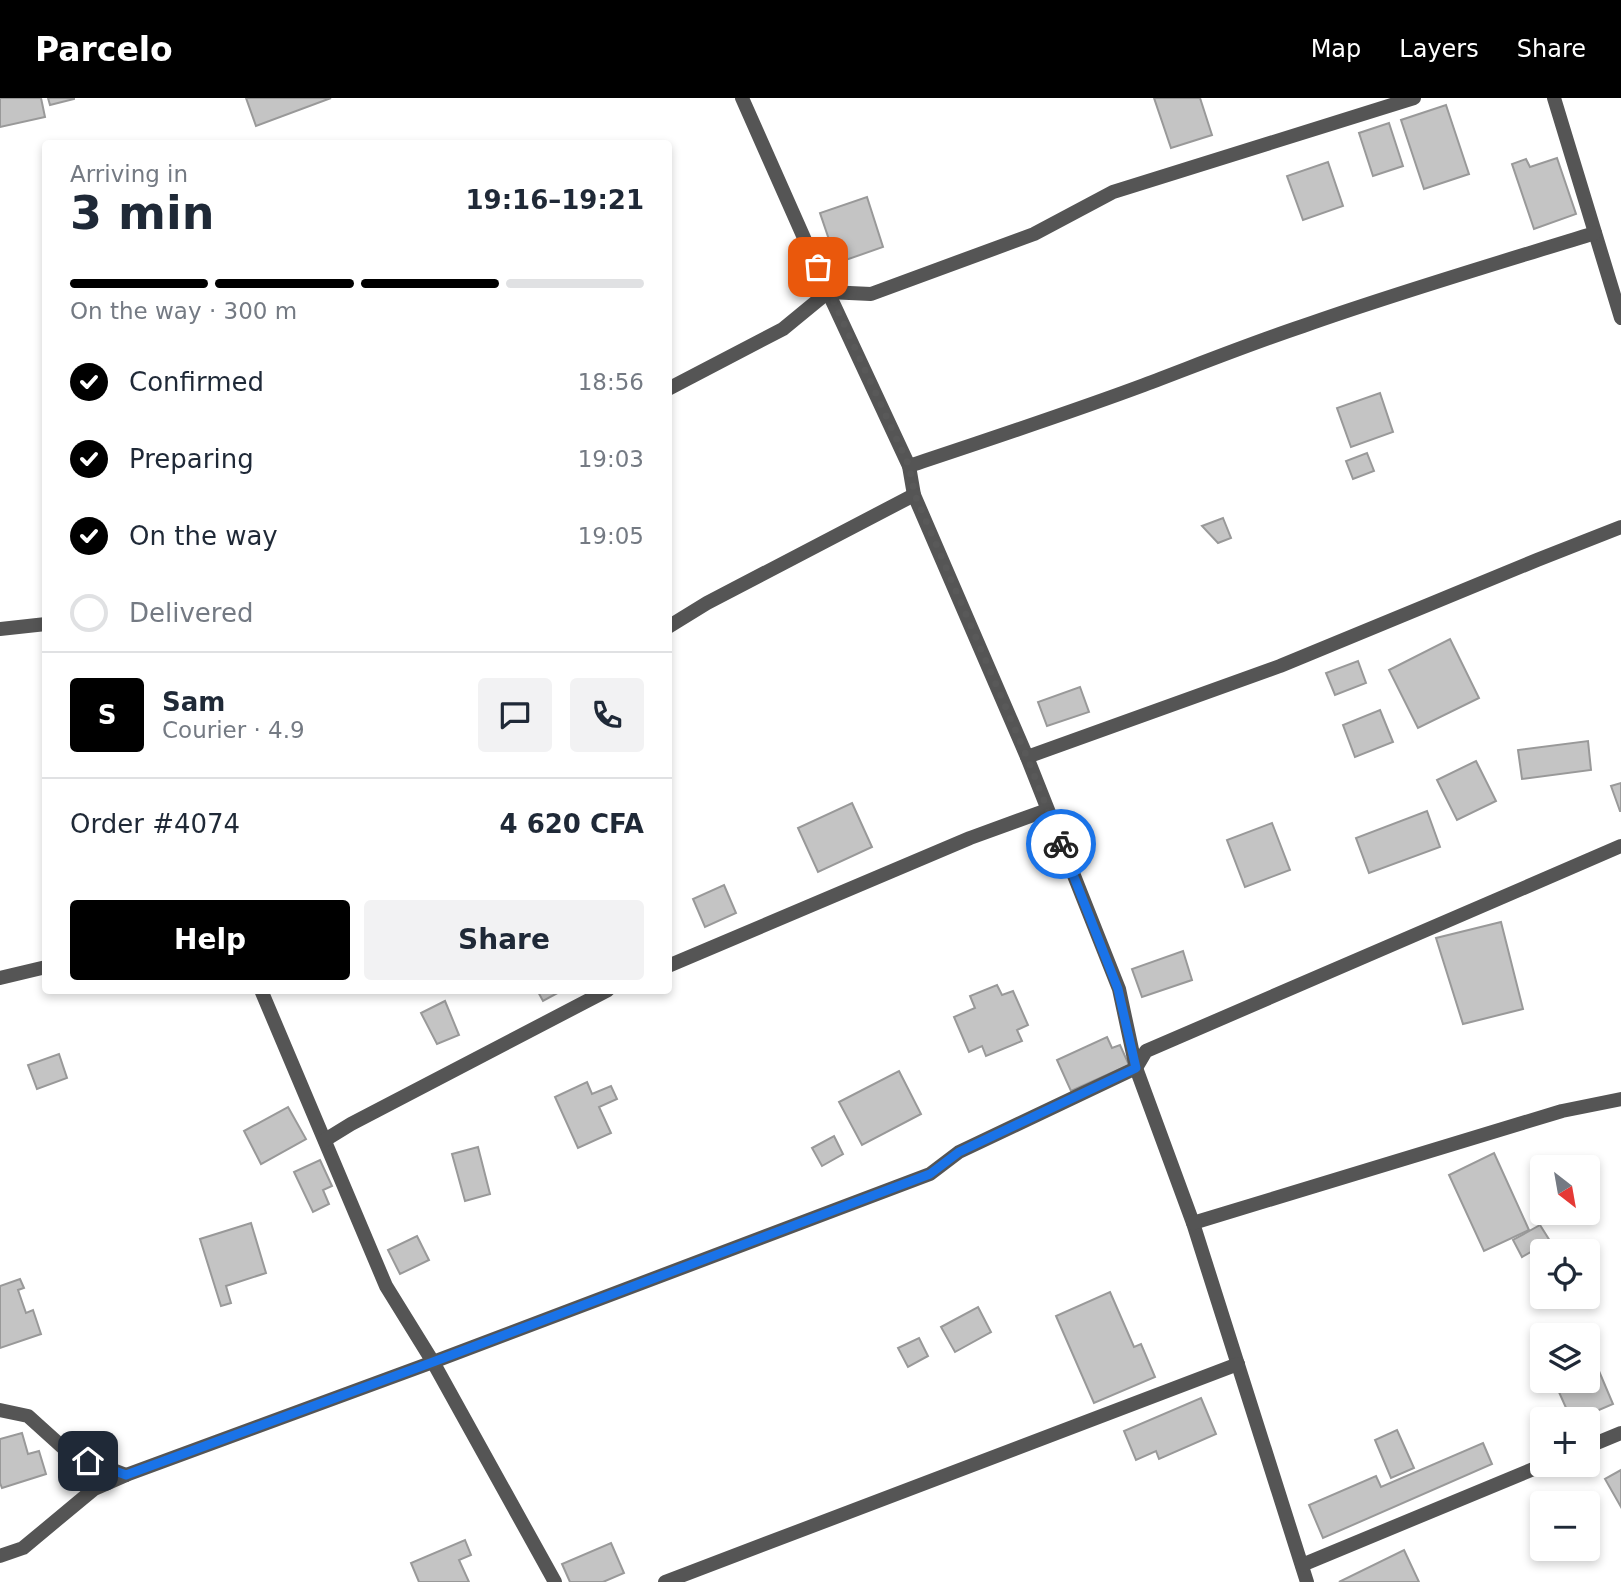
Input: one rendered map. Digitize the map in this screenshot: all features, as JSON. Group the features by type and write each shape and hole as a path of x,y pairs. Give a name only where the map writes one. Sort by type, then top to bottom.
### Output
{"street":[{"path":"742,98 909,466 915,495 1027,757 1118,989 1136,1068 1193,1223 1307,1582"},
{"path":"672,387 783,329 828,292 871,294 1034,234 1114,192 1414,98"},
{"path":"1554,98 1621,317"},
{"path":"909,466 1142,386 1230,351 1306,325 1595,233"},
{"path":"672,625 707,603 915,495"},
{"path":"1027,757 1280,666 1621,527"},
{"path":"0,629 42,624"},
{"path":"672,964 970,838 1047,810"},
{"path":"0,1556 23,1548 94,1489 930,1174 959,1152 1136,1068 1146,1051 1621,846"},
{"path":"0,978 42,968"},
{"path":"263,994 386,1286 433,1362 555,1582"},
{"path":"325,1140 600,994"},
{"path":"1193,1223 1562,1111 1621,1100"},
{"path":"665,1582 1238,1364"},
{"path":"0,1410 28,1416 69,1453 126,1475"},
{"path":"1600,1442 1621,1433"},
{"path":"1302,1565 1530,1470"}],"building":[{"path":"0,98 41,98 45,117 0,127"},
{"path":"48,98 74,98 74,99 50,105"},
{"path":"246,98 331,98 256,126"},
{"path":"1154,98 1200,98 1212,135 1171,148"},
{"path":"1446,105 1469,174 1424,189 1401,120"},
{"path":"1389,123 1403,166 1373,176 1359,133"},
{"path":"1557,158 1576,214 1534,229 1512,164 1526,159 1530,167"},
{"path":"1328,162 1343,206 1303,220 1287,176"},
{"path":"867,197 883,247 837,263 820,213"},
{"path":"1380,393 1393,432 1351,447 1337,408"},
{"path":"1367,453 1374,471 1353,479 1346,461"},
{"path":"1223,518 1231,538 1218,543 1202,526"},
{"path":"1450,639 1479,698 1418,728 1389,670"},
{"path":"1358,661 1366,683 1335,695 1326,673"},
{"path":"1080,687 1089,712 1047,726 1038,702"},
{"path":"1380,710 1393,742 1355,757 1343,725"},
{"path":"1588,741 1591,770 1522,779 1518,750"},
{"path":"1476,761 1496,801 1457,820 1437,780"},
{"path":"1621,783 1621,811 1620,811 1611,786"},
{"path":"852,803 872,847 818,872 798,828"},
{"path":"1427,811 1440,847 1369,873 1356,838"},
{"path":"1272,823 1290,870 1245,887 1227,840"},
{"path":"724,885 736,913 705,927 693,899"},
{"path":"1501,922 1523,1009 1463,1024 1436,938"},
{"path":"1183,951 1192,980 1142,997 1132,969"},
{"path":"997,985 1002,995 1013,991 1028,1025 1017,1030 1022,1041 986,1056 982,1046 969,1052 954,1017 975,1008 970,996"},
{"path":"539,994 556,994 543,1001"},
{"path":"445,1001 459,1035 437,1044 421,1013"},
{"path":"1107,1037 1112,1048 1120,1045 1129,1065 1071,1091 1057,1060"},
{"path":"59,1054 67,1078 37,1089 28,1065"},
{"path":"899,1071 921,1114 862,1145 839,1102"},
{"path":"587,1082 592,1094 611,1086 617,1099 599,1107 611,1133 578,1148 555,1097"},
{"path":"288,1107 306,1139 261,1164 244,1131"},
{"path":"834,1136 843,1154 822,1166 812,1148"},
{"path":"478,1147 490,1194 465,1201 452,1154"},
{"path":"1494,1153 1529,1230 1484,1251 1449,1175"},
{"path":"320,1160 332,1186 323,1190 329,1204 313,1212 294,1172"},
{"path":"251,1223 266,1273 226,1286 231,1303 221,1306 200,1239"},
{"path":"1540,1225 1549,1239 1530,1239 1530,1252 1522,1257 1513,1240"},
{"path":"417,1236 429,1260 400,1274 388,1250"},
{"path":"20,1279 24,1288 18,1290 26,1313 33,1310 41,1334 0,1348 0,1286"},
{"path":"1110,1292 1134,1347 1141,1344 1155,1377 1094,1403 1056,1316"},
{"path":"978,1307 991,1332 955,1352 941,1327"},
{"path":"919,1338 928,1356 908,1367 898,1348"},
{"path":"1600,1373 1613,1404 1600,1410 1600,1407 1566,1407 1559,1393 1600,1393"},
{"path":"1201,1398 1216,1434 1159,1459 1156,1451 1136,1460 1124,1431"},
{"path":"1397,1430 1414,1468 1391,1478 1375,1440"},
{"path":"22,1433 28,1454 39,1451 46,1474 2,1488 0,1439"},
{"path":"1483,1443 1492,1464 1323,1538 1309,1505 1376,1476 1381,1487"},
{"path":"1621,1470 1621,1507 1605,1479"},
{"path":"465,1540 471,1555 459,1560 469,1582 419,1582 411,1563"},
{"path":"611,1543 624,1573 603,1582 570,1582 562,1564"},
{"path":"1404,1550 1419,1582 1339,1582"}],"way so far":[{"path":"818,267 909,466 915,495 1027,757 1061,844"}],"route":[{"path":"88,1461 126,1475 433,1362 930,1174 959,1152 1136,1068 1118,989 1061,844"}]}
